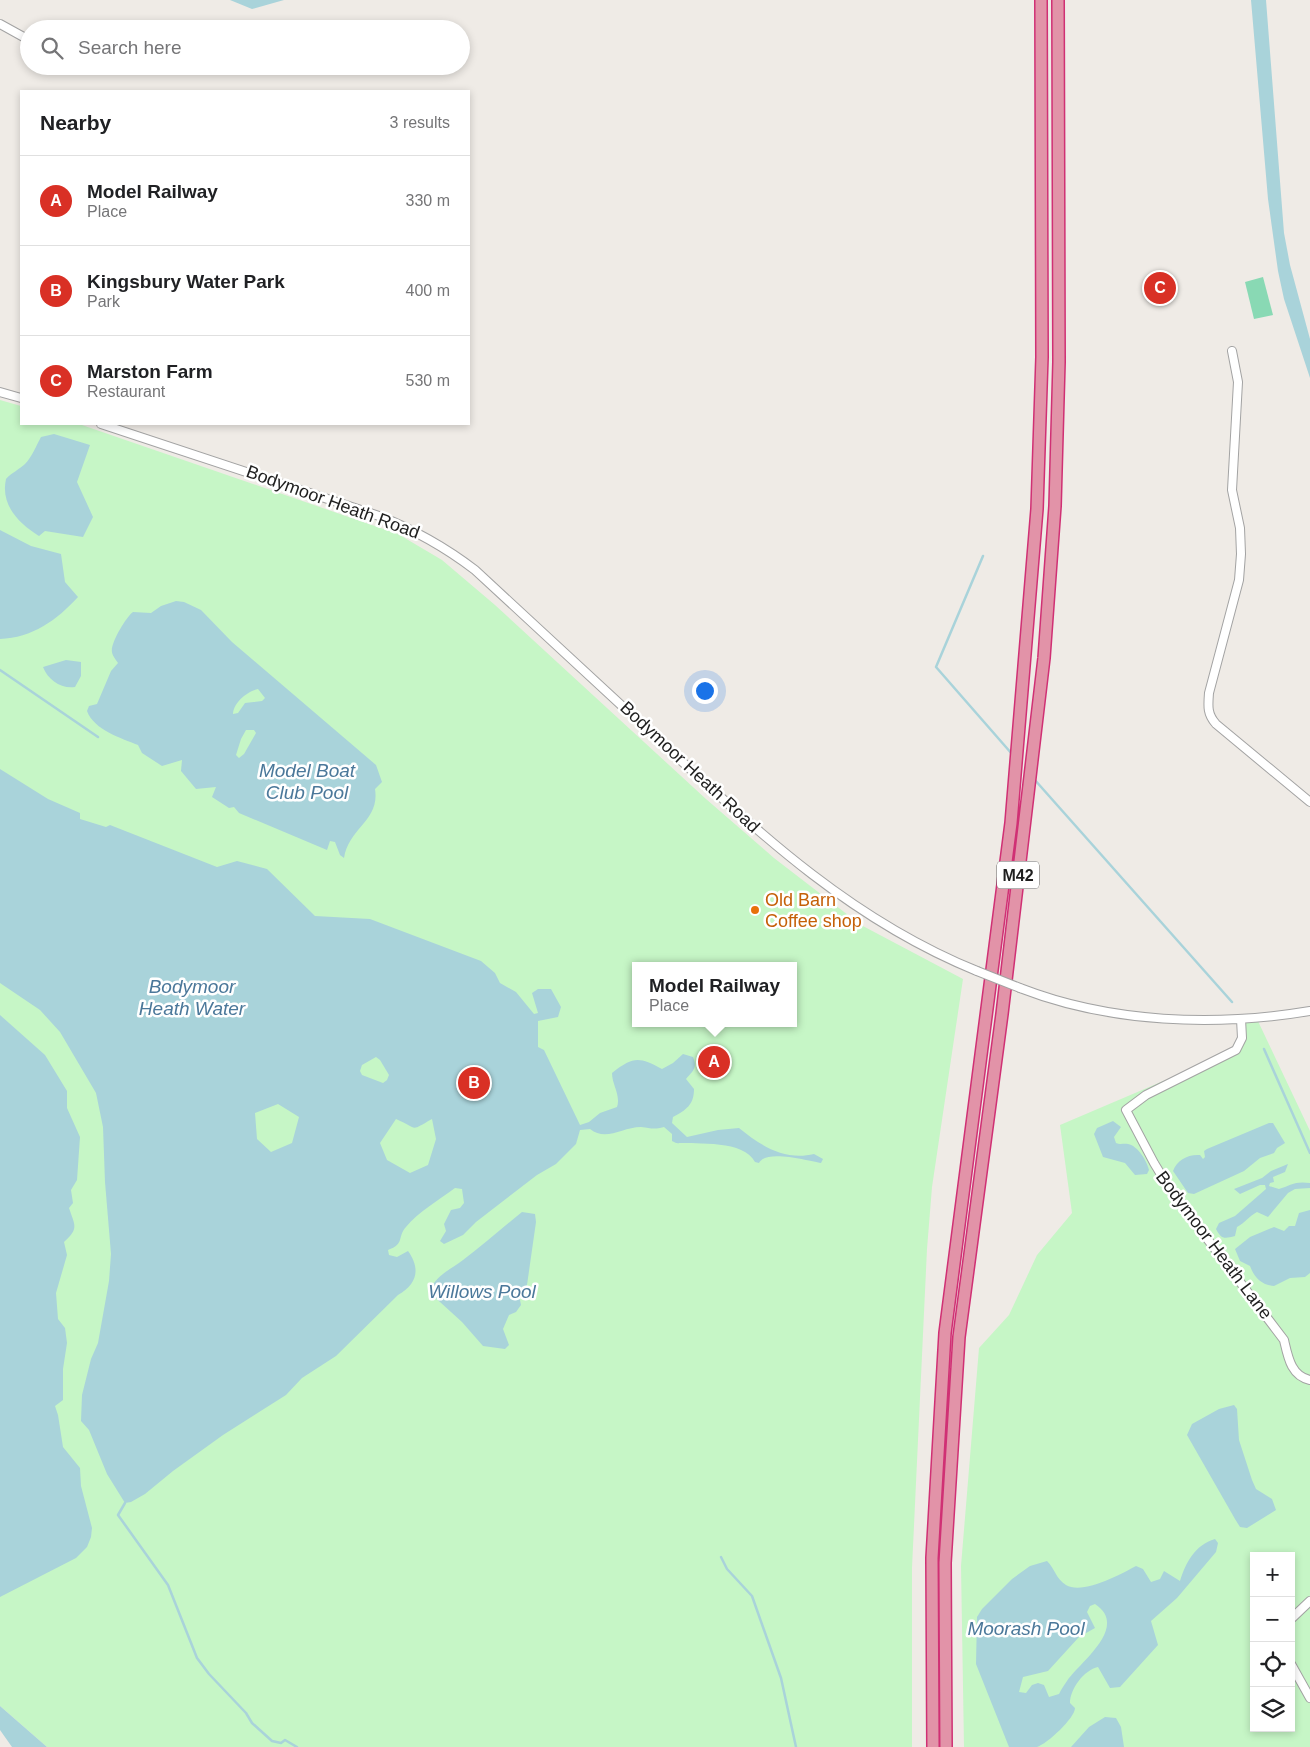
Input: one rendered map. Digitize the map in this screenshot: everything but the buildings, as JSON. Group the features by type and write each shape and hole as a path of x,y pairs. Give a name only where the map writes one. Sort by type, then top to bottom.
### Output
{"highway":[{"name":"M42","path":"933,1747 932,1558 945,1333 1011,823 1037,509 1042,357 1041,0"},
{"name":"M42","path":"946,1747 945,1563 959,1337 1002,1014 1040,688 1055,506 1059,362 1058,0"}],"street":[{"path":"0,24 20,35"},
{"path":"1232,351 1238,382 1232,490 1240,528 1241,554 1239,580 1209,693 1208,707 1210,718 1216,724 1310,802"},
{"path":"0,392 20,398"},
{"name":"Bodymoor Heath Road","path":"104,425 379,516 418,532 447,548 475,570 792,860 881,922 942,956 1020,988 1066,1002 1139,1017 1241,1019 1280,1016 1310,1011"},
{"name":"Bodymoor Heath Lane","path":"1241,1019 1242,1038 1236,1050 1146,1095 1126,1110 1171,1191 1284,1340 1290,1364 1302,1378 1310,1380"},
{"path":"1295,1615 1310,1601"},
{"path":"1295,1671 1310,1698"}],"green space":[{"path":"1263,277 1273,315 1254,319 1245,282"},
{"path":"0,400 20,406 20,425 82,425 398,534 442,560 495,605 706,799 774,858 861,925 963,979 932,1187 927,1249 912,1568 912,1747 47,1747 0,1706"},
{"path":"1241,1019 1257,1019 1310,1131 1310,1747 964,1747 961,1566 979,1348 1009,1315 1037,1255 1072,1213 1060,1125 1236,1050 1241,1044"}],"water":[{"path":"230,0 284,0 252,9"},
{"path":"1251,0 1266,0 1284,233 1290,265 1310,339 1310,378 1284,299 1278,271 1268,199"},
{"path":"54,434 90,445 77,482 93,517 83,537 45,531 39,536 19,520 13,513 6,498 6,479 23,466 32,455 41,437"},
{"path":"0,530 31,546 61,554 65,582 78,597 53,620 43,626 23,635 0,639"},
{"name":"Model Boat Club Pool","path":"176,601 184,602 201,610 232,642 376,765 382,782 375,789 373,809 347,847 344,858 340,855 335,842 330,841 327,850 239,813 234,807 229,808 212,797 216,787 196,789 181,771 182,760 162,766 142,753 138,745 102,728 91,718 87,711 89,706 97,704 111,671 118,663 113,655 112,648 123,625 133,612 151,613 161,606","holes":["258,689 265,698 262,701 245,703 238,713 233,714 236,705 242,698","246,730 254,730 256,733 244,754 239,758 236,755 241,739"]},
{"path":"66,660 81,662 81,676 75,687 65,687 56,683 48,676 43,667"},
{"name":"Bodymoor Heath Water","path":"0,769 48,799 80,813 80,819 106,827 110,825 217,867 237,861 267,869 315,916 370,919 481,961 495,973 500,983 516,992 534,1014 538,1013 532,993 538,989 551,989 561,1007 558,1017 538,1021 538,1047 544,1050 580,1125 589,1122 600,1113 617,1107 618,1098 612,1073 620,1067 637,1060 648,1062 662,1069 673,1063 683,1054 693,1057 695,1064 694,1070 686,1079 694,1089 694,1095 691,1103 682,1112 673,1117 672,1123 687,1137 718,1130 739,1128 756,1141 783,1154 803,1156 814,1154 823,1159 821,1163 778,1156 763,1159 759,1163 755,1162 741,1150 731,1147 676,1143 672,1141 672,1134 664,1127 655,1129 641,1127 608,1134 596,1133 590,1129 580,1130 576,1144 556,1164 537,1175 476,1222 463,1235 444,1244 440,1241 446,1231 444,1224 451,1210 460,1208 464,1203 462,1189 455,1188 416,1216 403,1231 399,1243 388,1250 389,1255 397,1257 408,1251 416,1270 413,1281 336,1356 302,1378 286,1395 223,1435 145,1494 131,1502 125,1503 107,1474 89,1430 81,1421 82,1395 91,1359 98,1343 109,1281 111,1254 103,1127 96,1093 60,1032 40,1010 0,983","holes":["376,1057 389,1075 383,1083 362,1075 360,1071 362,1065","278,1104 299,1117 292,1143 271,1152 257,1139 255,1113","396,1119 414,1128 432,1119 436,1139 428,1165 410,1173 387,1160 380,1143"]},
{"path":"0,1015 45,1055 67,1091 67,1108 80,1137 77,1180 71,1190 73,1203 69,1208 74,1230 64,1242 67,1255 56,1293 58,1319 65,1328 67,1343 63,1369 63,1400 55,1406 63,1447 80,1468 81,1486 92,1528 87,1547 76,1558 0,1597"},
{"path":"1113,1121 1121,1127 1114,1137 1116,1143 1132,1145 1139,1151 1148,1166 1147,1174 1135,1175 1125,1163 1103,1157 1094,1134 1097,1128"},
{"path":"1273,1123 1285,1143 1277,1148 1274,1153 1260,1158 1244,1171 1194,1194 1188,1193 1173,1171 1184,1158 1200,1155 1203,1159 1205,1157 1204,1151 1207,1149"},
{"path":"1288,1164 1285,1172 1273,1177 1274,1182 1270,1183 1269,1186 1279,1189 1293,1184 1310,1183 1310,1188 1295,1189 1288,1193 1268,1217 1257,1212 1237,1227 1235,1236 1225,1238 1221,1236 1216,1229 1219,1223 1235,1216 1266,1189 1265,1185 1260,1185 1240,1194 1234,1189 1262,1178 1271,1171"},
{"path":"1310,1210 1310,1273 1305,1277 1290,1278 1274,1286 1269,1285 1256,1277 1250,1266 1240,1261 1235,1249 1250,1237 1274,1227 1284,1231 1289,1226 1295,1226 1299,1213"},
{"name":"Willows Pool","path":"522,1212 535,1214 536,1222 527,1285 519,1295 521,1305 516,1312 509,1315 503,1329 509,1345 505,1349 483,1346 462,1322 429,1292 439,1277"},
{"path":"1234,1405 1237,1409 1239,1440 1252,1480 1256,1489 1272,1499 1276,1510 1247,1528 1240,1527 1187,1435 1192,1424 1219,1409"},
{"name":"Moorash Pool","path":"1215,1539 1218,1543 1216,1552 1177,1598 1151,1621 1158,1645 1120,1687 1110,1688 1098,1667 1093,1669 1083,1676 1075,1686 1070,1703 1075,1708 1074,1712 1060,1730 1037,1747 1009,1747 976,1664 977,1617 982,1609 1012,1579 1030,1566 1047,1561 1063,1583 1073,1587 1082,1587 1102,1582 1136,1566 1143,1569 1151,1582 1160,1579 1164,1571 1180,1581 1192,1555 1208,1542","holes":["1095,1604 1104,1613 1107,1623 1105,1634 1090,1655 1073,1673 1059,1694 1049,1697 1044,1685 1038,1683 1032,1685 1026,1693 1019,1692 1023,1677 1048,1671 1079,1637 1095,1628 1087,1612 1090,1606"]},
{"path":"0,1706 47,1747 12,1747 0,1730"},
{"path":"1105,1717 1116,1718 1121,1727 1124,1747 1071,1747 1089,1727"}],"waterway":[{"path":"983,556 936,667 1012,754"},
{"path":"0,670 98,737"},
{"path":"1034,779 1232,1002"},
{"path":"1264,1049 1310,1153"},
{"path":"125,1503 118,1515 168,1585 197,1658 209,1674 246,1713 252,1723 272,1741 281,1743 285,1740 297,1747"},
{"path":"721,1557 727,1569 752,1596 781,1678 796,1747"}],"place":[{"name":"Marston Farm","path":"1160,288"},
{"name":"Old Barn Coffee shop","path":"755,910"},
{"name":"Model Railway","path":"714,1062"},
{"name":"Kingsbury Water Park","path":"474,1083"}]}
